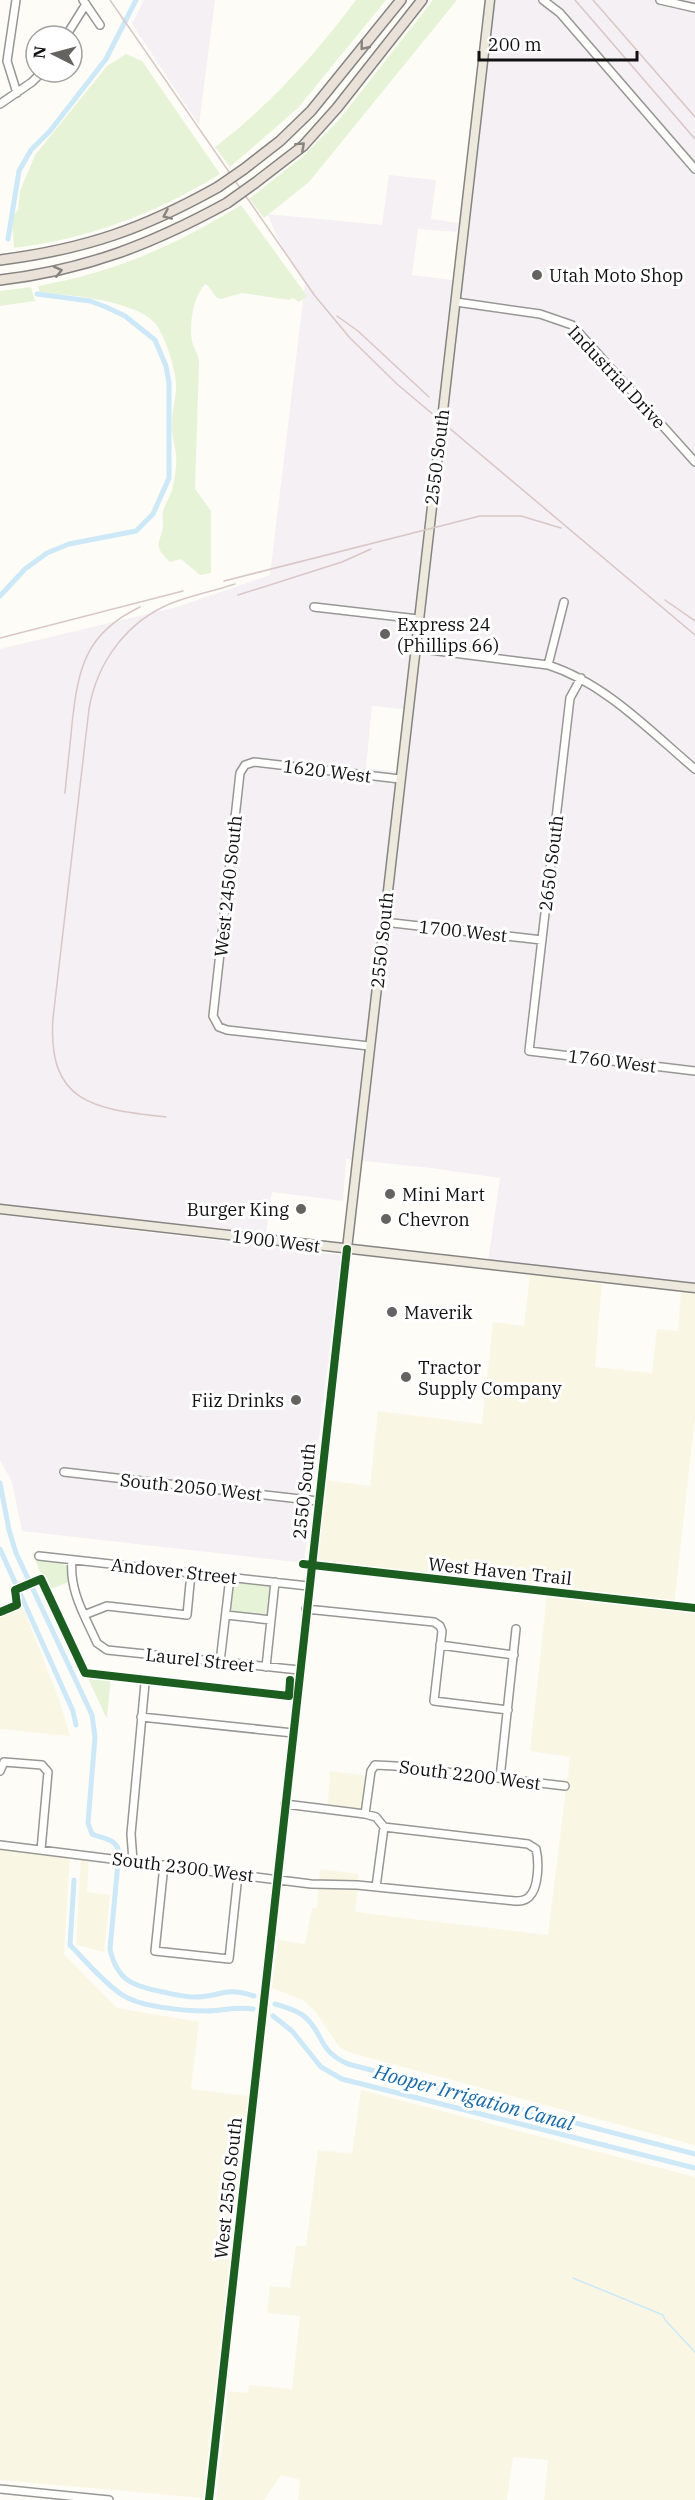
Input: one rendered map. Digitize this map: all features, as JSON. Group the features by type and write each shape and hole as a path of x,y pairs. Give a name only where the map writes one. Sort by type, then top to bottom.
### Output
{"highway":[{"path":"0,260 40,255 95,243 135,229 218,187 280,141 311,111 400,0"},
{"path":"0,280 36,276 115,256 161,237 227,203 303,146 337,108 422,0"},
{"path":"0,254 40,255"}],"main road":[{"name":"2550 South","path":"346,1249 490,0"},
{"name":"1900 West","path":"0,1209 695,1288"}],"street":[{"path":"16,0 7,61 17,93"},
{"path":"543,0 560,13 695,170"},
{"path":"660,0 695,8"},
{"path":"73,24 85,2 100,25"},
{"path":"0,104 29,84"},
{"name":"Industrial Drive","path":"456,302 540,314 572,325 695,462"},
{"path":"548,665 564,602"},
{"path":"314,607 418,619"},
{"path":"414,648 548,665 581,678 604,693 695,769"},
{"name":"2650 South","path":"529,1051 570,698 581,678"},
{"name":"1620 West","path":"254,762 400,779"},
{"name":"West 2450 South","path":"254,762 245,765 240,773 213,1016 219,1027 227,1030 369,1046"},
{"name":"1700 West","path":"384,922 542,940"},
{"name":"1760 West","path":"529,1051 695,1071"},
{"name":"2550 South","path":"277,1880 346,1249"},
{"name":"South 2050 West","path":"64,1472 318,1501"},
{"name":"Andover Street","path":"39,1556 309,1586"},
{"path":"72,1560 72,1583 84,1615 107,1606 187,1615 191,1573"},
{"path":"220,1662 230,1577"},
{"path":"266,1667 275,1582"},
{"path":"306,1609 434,1622 440,1626 442,1631 434,1701 508,1710"},
{"name":"Laurel Street","path":"84,1615 97,1643 107,1650 299,1670"},
{"path":"225,1615 271,1620"},
{"path":"500,1778 516,1629"},
{"path":"440,1646 514,1655"},
{"path":"129,1860 145,1683"},
{"path":"141,1717 293,1733"},
{"path":"0,1771 4,1762 42,1765 48,1772 41,1850"},
{"name":"South 2200 West","path":"365,1814 371,1771 375,1766 394,1766 565,1786"},
{"path":"285,1804 376,1817 384,1827 376,1887"},
{"name":"South 2300 West","path":"0,1845 311,1884 376,1887 515,1901 526,1900 532,1895 536,1882 538,1857 536,1849 528,1844 384,1827"},
{"path":"164,1865 155,1951 229,1959 238,1875"},
{"name":"West 2550 South","path":"209,2500 277,1880"},
{"path":"0,2488 109,2500"}],"shaded area":[{"path":"144,0 215,0 199,125 132,24"},
{"path":"496,0 695,0 695,1283 488,1261 500,1178 431,1168 346,1159 343,1201 272,1192 266,1233 0,1204 0,649 177,607 270,575 305,284 281,245 267,214 382,225 389,175 436,180 431,219 458,223 457,232 418,229 412,275 461,281 492,7","holes":["372,706 403,709 397,772 366,768"]},
{"path":"0,1215 341,1255 304,1563 22,1531 12,1482 0,1460"},
{"path":"530,1274 602,1284 595,1367 652,1373 657,1329 678,1331 681,1291 695,1294 695,1416 674,1606 695,1609 695,2145 351,2053 340,2048 315,2011 303,2000 272,1988 278,1940 305,1944 312,1908 317,1908 320,1869 359,1874 355,1912 548,1935 570,1757 530,1751 547,1594 316,1567 325,1480 370,1486 378,1411 482,1424 493,1322 524,1326"},
{"path":"22,1605 59,1699 70,1736 0,1729 0,1614"},
{"path":"330,1771 370,1776 365,1819 327,1814"},
{"path":"0,1848 70,1856 64,1954 117,2008 199,2022 191,2089 248,2096 203,2498 0,2480"},
{"path":"81,1857 89,1859 87,1892 110,1895 104,1952 76,1945"},
{"path":"361,2090 695,2177 695,2500 544,2500 548,2460 513,2457 507,2500 298,2500 300,2480 281,2475 264,2500 216,2500 228,2391 248,2393 249,2385 292,2389 300,2316 267,2313 270,2286 290,2288 296,2246 306,2246 318,2150 352,2154"}],"green space":[{"path":"356,0 386,0 298,108 230,167 215,147 273,97"},
{"path":"433,0 457,0 309,182 264,218 249,199 302,157 338,121"},
{"path":"126,54 142,61 220,174 172,201 121,222 69,238 14,248 12,218 18,210 20,191 35,155 107,66"},
{"path":"241,205 307,296 299,302 293,298 289,300 242,293 221,299 216,297 205,284 197,296 191,326 192,341 199,364 195,489 211,511 211,573 200,575 181,559 170,562 159,548 163,512 172,490 176,470 172,418 176,387 171,360 158,327 145,315 132,309 84,297 40,293 38,286 93,273 144,256 192,233"},
{"path":"31,287 35,301 0,306 0,291"},
{"path":"32,1553 68,1566 69,1582 48,1590"},
{"path":"231,1581 272,1586 269,1618 228,1614"},
{"path":"86,1674 111,1677 107,1717 106,1717"}],"waterway":[{"path":"8,239 19,171 31,150 50,131 106,59 136,0"},
{"path":"0,596 25,569 47,553 69,544 136,531 153,514 169,478 169,383 166,366 155,340 125,316 106,307 90,301 37,294"},
{"name":"Hooper Irrigation Canal","path":"0,1483 16,1553 92,1715 95,1737 88,1823 92,1834 112,1841 119,1852 110,1949 113,1960 128,1980 152,1990 195,1997 229,1992 254,1996"},
{"path":"0,1549 73,1711 76,1725"},
{"path":"74,1880 70,1945 114,1989 139,2002 174,2009 207,2011 253,2009"},
{"name":"Hooper Irrigation Canal","path":"275,2004 305,2017 316,2030 326,2048 338,2059 348,2064 695,2154"},
{"path":"273,2016 292,2031 321,2067 342,2079 695,2168"},
{"path":"573,2278 663,2315 695,2352"}],"railway":[{"path":"110,0 315,296 350,338 397,384 695,635"},
{"path":"575,0 695,139"},
{"path":"593,0 695,117"},
{"path":"337,316 358,331 429,397"},
{"path":"224,581 480,516 521,516 561,528"},
{"path":"238,595 342,562 371,549"},
{"path":"166,1117 118,1110 98,1105 81,1097 68,1085 58,1069 53,1047 53,1018 89,709 99,675 117,645 128,632 156,611 172,603 235,584"},
{"path":"0,638 183,591"},
{"path":"665,600 695,621"},
{"path":"65,793 74,704 77,686 88,655 96,641 107,629 140,607"}],"cycle path":[{"path":"209,2500 347,1249"},
{"name":"West Haven Trail","path":"303,1564 695,1608"},
{"path":"0,1612 17,1605 15,1590 41,1579 85,1673 289,1696 290,1680"}],"place":[{"name":"Utah Moto Shop","path":"537,275"},
{"name":"Express 24 (Phillips 66)","path":"385,634"},
{"name":"Mini Mart","path":"390,1194"},
{"name":"Burger King","path":"301,1209"},
{"name":"Chevron","path":"386,1219"},
{"name":"Maverik","path":"392,1312"},
{"name":"Tractor Supply Company","path":"406,1377"},
{"name":"Fiiz Drinks","path":"296,1400"}]}
